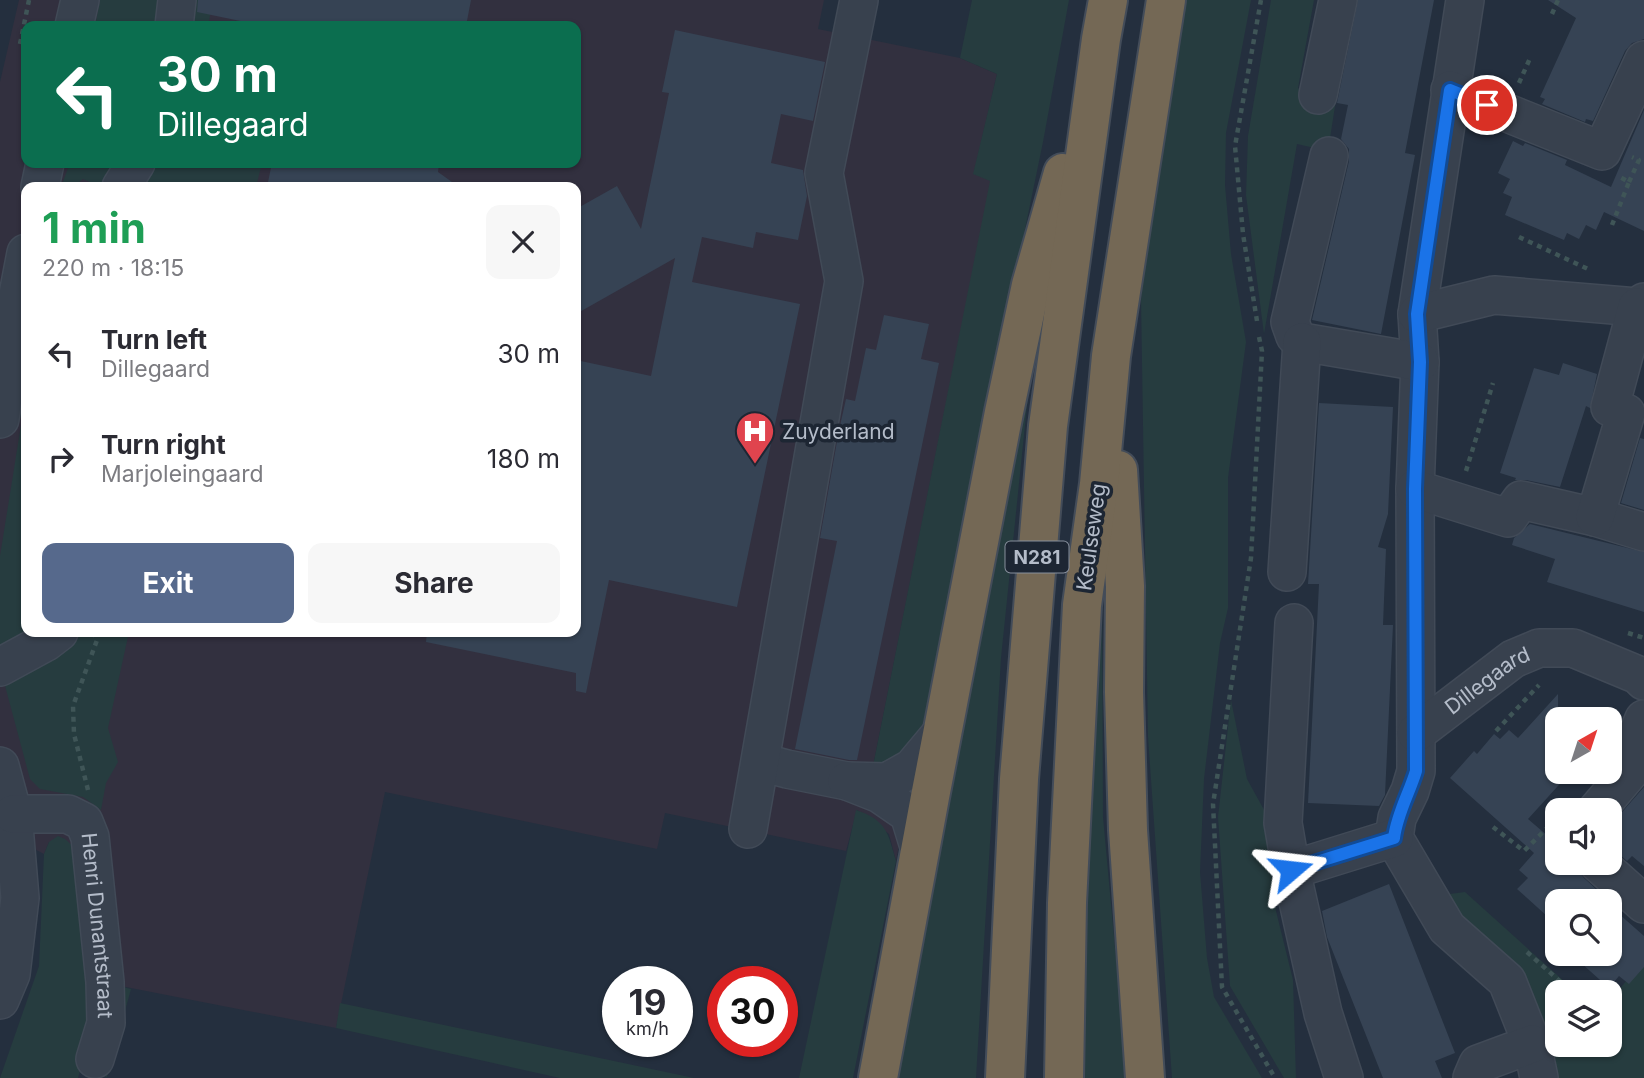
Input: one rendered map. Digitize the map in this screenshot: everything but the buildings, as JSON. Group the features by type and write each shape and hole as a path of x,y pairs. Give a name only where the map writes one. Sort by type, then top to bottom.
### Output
{"highway":[{"name":"N281","path":"1005,1078 1019,779 1048,426 1108,0"},
{"name":"Keulseweg","path":"1064,1078 1067,903 1082,605 1099,484 1111,356 1166,0"},
{"name":"N281","path":"878,1078 1002,423 1031,285 1101,39"},
{"name":"N281","path":"1111,356 1125,586 1128,830 1145,1078"}],"street":[{"path":"75,21 80,0"},
{"path":"175,21 177,0"},
{"path":"748,829 844,281 824,173 859,0"},
{"path":"1318,95 1338,0"},
{"name":"Dillegaard","path":"1394,838 1397,818 1416,771 1415,489 1420,362 1417,314 1465,0"},
{"path":"1450,90 1602,151 1644,60"},
{"path":"1329,156 1290,322 1295,337 1302,342 1420,362"},
{"path":"0,419 21,279"},
{"path":"1417,314 1493,296 1640,304 1610,407 1626,413 1595,517"},
{"path":"1287,572 1302,342"},
{"path":"1415,489 1508,518 1521,500 1595,517 1644,532"},
{"path":"1294,623 1283,823 1323,1013 1344,1078"},
{"path":"0,667 52,637"},
{"name":"Dillegaard","path":"1416,733 1513,659 1539,648 1573,648 1638,675 1644,681"},
{"path":"1607,798 1638,762 1629,754 1644,719"},
{"path":"761,762 848,780 887,782 912,768 943,731"},
{"path":"0,766 13,814 20,898 11,974 0,1000"},
{"path":"848,780 880,794 909,814 920,850"},
{"name":"Henri Dunantstraat","path":"13,814 68,814 84,822 90,837 105,982 106,1023 95,1059"},
{"path":"1291,870 1394,838 1447,928 1507,981 1536,1061 1478,1064 1472,1078"},
{"path":"1611,875 1644,904"}],"path":[{"path":"25,21 29,0"},
{"path":"1261,0 1235,146 1243,234 1262,351 1251,558 1213,804 1222,987 1275,1078"},
{"path":"1552,14 1558,0"},
{"path":"20,44 21,39"},
{"path":"1602,151 1595,165 1629,182 1612,225"},
{"path":"1519,237 1592,271"},
{"path":"1456,502 1493,383"},
{"path":"84,822 90,796 74,734 73,706 97,640 96,637"},
{"path":"1496,731 1573,648"},
{"path":"1493,827 1524,851 1545,831"}],"shaded area":[{"name":"Zuyderland","path":"19,0 824,0 818,29 960,58 997,74 974,173 991,181 872,771 919,743 896,861 889,834 857,810 846,851 665,813 657,849 385,792 336,1028 90,980 49,842 44,854 0,831 0,82"}],"green space":[{"path":"100,0 213,0 209,21 96,21"},
{"path":"972,0 1069,0 1043,142 919,743 872,771 990,181 973,174 997,74 960,58"},
{"path":"1181,0 1251,0 1226,133 1225,185 1231,254 1246,342 1228,478 1228,608 1220,643 1204,779 1200,872 1207,958 1214,997 1262,1078 1172,1078 1148,737 1141,300 1151,181"},
{"path":"1271,0 1314,0 1298,88 1312,97 1336,100 1328,151 1297,144 1264,334 1246,195 1248,136"},
{"path":"68,168 261,168 257,182 90,182 83,179 79,182 63,182"},
{"path":"1037,309 1001,658 976,1078 886,1078"},
{"path":"21,401 21,418 14,409"},
{"path":"21,425 21,637 128,637 108,728 118,762 106,783 101,810 83,797 40,789 30,779 0,667 0,556"},
{"path":"1102,568 1103,817 1127,1078 1077,1078"},
{"path":"1231,700 1247,779 1268,817 1280,872 1275,907 1293,980 1296,1078 1284,1078 1230,986 1218,817"},
{"path":"856,810 874,818 884,828 896,861 853,1078 799,1078"},
{"path":"58,836 74,847 90,979 131,989 107,1077 80,1071 78,1078 0,1078 39,966 44,854 49,842"},
{"path":"1465,892 1563,980 1545,980 1545,1057 1622,1057 1622,986 1644,960 1644,1078 1549,1078 1471,933 1442,895"},
{"path":"340,1003 694,1078 560,1078 336,1028"}],"place":[{"name":"Zuyderland","path":"755,465"}],"route":[{"path":"1291,870 1394,838 1397,818 1416,771 1415,489 1420,362 1417,314 1450,90 1487,105"}]}
